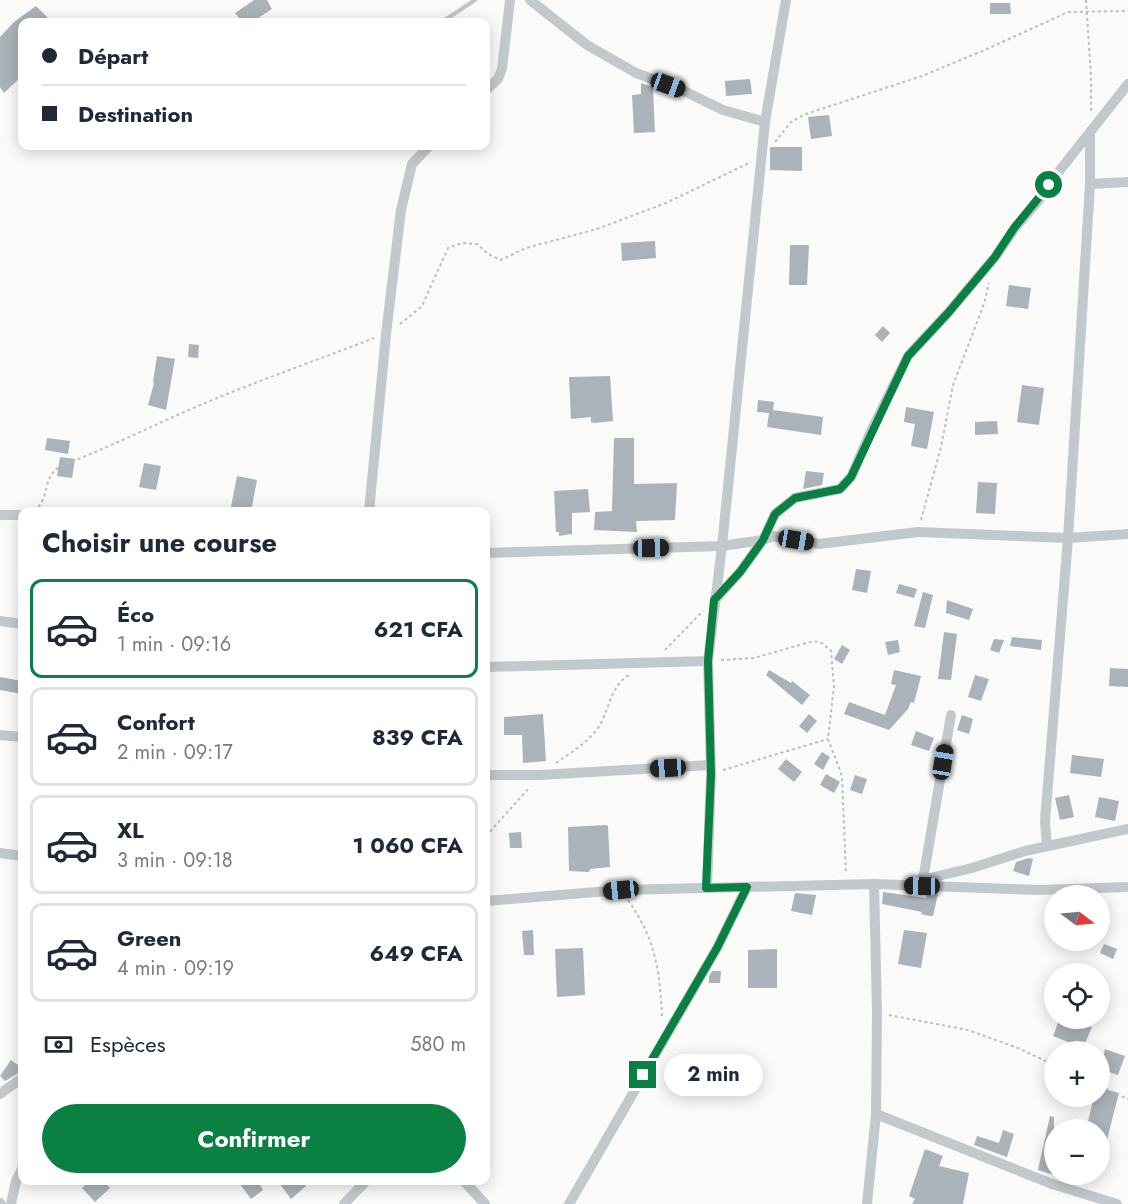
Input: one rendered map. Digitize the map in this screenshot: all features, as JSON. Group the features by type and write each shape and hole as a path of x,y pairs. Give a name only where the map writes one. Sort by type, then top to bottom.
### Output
{"street":[{"path":"490,86 498,79 501,69 510,0"},
{"path":"530,0 587,45 636,73 684,91 723,110 765,122"},
{"path":"706,888 711,769 708,661 722,546 765,122 786,0"},
{"path":"714,600 740,572 763,540 775,514 795,498 840,489 851,477 908,356 995,257 1014,228 1039,200 1128,84"},
{"path":"1047,846 1044,821 1068,538 1090,184 1090,133"},
{"path":"369,507 386,334 401,210 412,164 425,150"},
{"path":"1090,184 1128,182"},
{"path":"0,515 18,515"},
{"path":"490,553 722,546 763,540 773,536 819,544 918,532 1068,538 1128,534"},
{"path":"0,621 18,623"},
{"path":"490,667 708,661"},
{"path":"923,883 951,715"},
{"path":"0,735 18,737"},
{"path":"490,775 711,769"},
{"path":"490,901 621,890 874,884 899,886 923,883 1025,851 1128,830"},
{"path":"0,853 18,855"},
{"path":"923,883 1040,890 1128,887"},
{"path":"867,1204 876,1114 877,1013 874,884"},
{"path":"569,1204 717,948 747,887"},
{"path":"0,1094 18,1081"},
{"path":"876,1114 1052,1184 1117,1204"},
{"path":"11,1204 18,1177"},
{"path":"344,1204 362,1185"},
{"path":"468,1185 486,1204"}],"path":[{"path":"1086,0 1091,111"},
{"path":"39,507 45,496 49,476 61,466 139,435 230,393 386,334 422,306 448,248 462,243 477,244 488,255 501,260 526,248 597,230 666,203 763,156 791,122 803,115 922,76 1068,12 1128,11"},
{"path":"918,532 941,447 953,385 984,304 995,257"},
{"path":"490,831 540,775 589,739 601,722 620,681 651,663 714,600"},
{"path":"708,661 754,658 814,641 822,643 831,651 834,686 828,740 842,776 846,886"},
{"path":"711,769 828,740"},
{"path":"621,890 643,921 654,951 661,982 663,1040"},
{"path":"877,1013 968,1030 1044,1060"},
{"path":"1110,1091 1128,1100"}],"building":[{"path":"254,0 267,0 272,9 258,18 239,18 235,13"},
{"path":"990,3 1010,3 1011,14 990,14"},
{"path":"36,6 48,18 20,18"},
{"path":"18,19 18,80 4,93 0,87 0,37"},
{"path":"750,79 752,94 726,96 725,81"},
{"path":"641,83 655,88 653,90 655,132 634,133 632,95 641,94"},
{"path":"829,115 832,136 811,139 808,117"},
{"path":"770,147 802,147 802,171 770,170"},
{"path":"655,241 656,258 622,261 621,243"},
{"path":"790,245 809,245 807,285 789,285"},
{"path":"1009,285 1031,288 1028,309 1006,306"},
{"path":"883,326 890,333 882,342 875,335"},
{"path":"189,344 199,345 198,358 188,357"},
{"path":"157,356 175,359 166,410 148,405 154,383"},
{"path":"610,376 613,421 594,423 591,422 591,417 571,419 569,377"},
{"path":"1022,385 1044,388 1039,425 1017,422"},
{"path":"758,400 774,402 773,410 823,417 821,435 767,427 769,413 757,412"},
{"path":"906,407 934,412 927,449 911,446 915,424 904,422"},
{"path":"997,421 998,434 975,435 975,422"},
{"path":"47,438 70,441 68,454 45,450"},
{"path":"614,438 634,438 634,484 677,483 675,520 636,521 637,532 594,530 595,512 612,511"},
{"path":"60,457 75,459 72,478 57,476"},
{"path":"144,463 161,466 156,490 139,487"},
{"path":"806,471 824,473 822,485 803,489"},
{"path":"237,476 257,480 252,507 231,507"},
{"path":"978,482 997,483 995,514 976,513"},
{"path":"588,489 590,512 572,513 572,534 559,536 559,532 556,532 554,491"},
{"path":"856,569 871,571 867,593 852,590"},
{"path":"899,584 917,589 914,598 896,593"},
{"path":"923,592 933,595 925,628 914,626"},
{"path":"947,600 973,609 969,620 946,613"},
{"path":"944,632 957,634 951,680 938,679"},
{"path":"1012,637 1042,640 1041,650 1010,646"},
{"path":"994,639 1004,640 999,653 990,650"},
{"path":"898,640 900,652 888,655 885,642"},
{"path":"842,645 850,650 842,664 834,659"},
{"path":"1110,668 1128,669 1128,687 1109,686"},
{"path":"769,670 791,683 792,681 810,695 802,705 766,675"},
{"path":"894,670 921,676 914,703 911,702 908,709 889,730 844,714 849,702 885,715 896,685 891,684"},
{"path":"975,675 989,679 981,701 968,697"},
{"path":"0,677 18,680 18,693 0,690"},
{"path":"543,714 546,761 523,763 522,735 504,735 504,717"},
{"path":"809,714 817,721 807,733 799,726"},
{"path":"962,715 973,719 969,734 957,730"},
{"path":"916,731 934,738 929,751 911,745"},
{"path":"822,752 830,757 823,770 814,764"},
{"path":"1072,755 1104,759 1101,777 1070,773"},
{"path":"786,759 802,772 794,782 778,769"},
{"path":"826,774 840,782 834,793 820,785"},
{"path":"855,775 867,779 862,794 850,790"},
{"path":"1069,795 1074,817 1060,820 1055,798"},
{"path":"1099,797 1119,801 1115,821 1095,817"},
{"path":"608,826 610,867 590,869 589,872 569,871 568,827"},
{"path":"521,832 522,848 510,848 509,833"},
{"path":"1033,859 1029,876 1013,871 1016,862"},
{"path":"883,892 926,898 927,893 938,894 933,916 882,904"},
{"path":"795,893 816,895 812,915 791,911"},
{"path":"533,930 534,955 524,955 522,931"},
{"path":"904,930 927,933 921,968 898,964"},
{"path":"1110,946 1117,949 1113,959 1100,953 1110,951"},
{"path":"583,948 585,995 557,997 555,949"},
{"path":"777,949 777,988 748,988 748,950"},
{"path":"712,971 721,971 720,983 709,983"},
{"path":"1056,1029 1091,1029 1086,1041 1066,1041 1053,1036"},
{"path":"1110,1051 1125,1056 1118,1075 1110,1072"},
{"path":"11,1060 18,1065 18,1073 5,1081 0,1076"},
{"path":"1110,1091 1119,1093 1110,1128 1110,1119 1089,1119 1091,1107 1110,1107"},
{"path":"1003,1130 1014,1134 1007,1157 974,1145 977,1136 999,1143"},
{"path":"1044,1143 1044,1172 1038,1170"},
{"path":"925,1149 943,1156 939,1166 969,1173 963,1204 912,1204 915,1199 909,1196"},
{"path":"85,1185 107,1185 110,1188 95,1202 82,1188"},
{"path":"241,1185 260,1185 263,1190 251,1199"},
{"path":"281,1185 305,1185 306,1186 291,1199"}],"waterway":[{"path":"448,18 475,0"}],"route":[{"path":"643,1075 717,948 747,887 706,888 711,774 708,661 714,600 740,572 763,540 775,514 795,498 840,489 851,477 908,356 995,257 1014,228 1049,185"}]}
